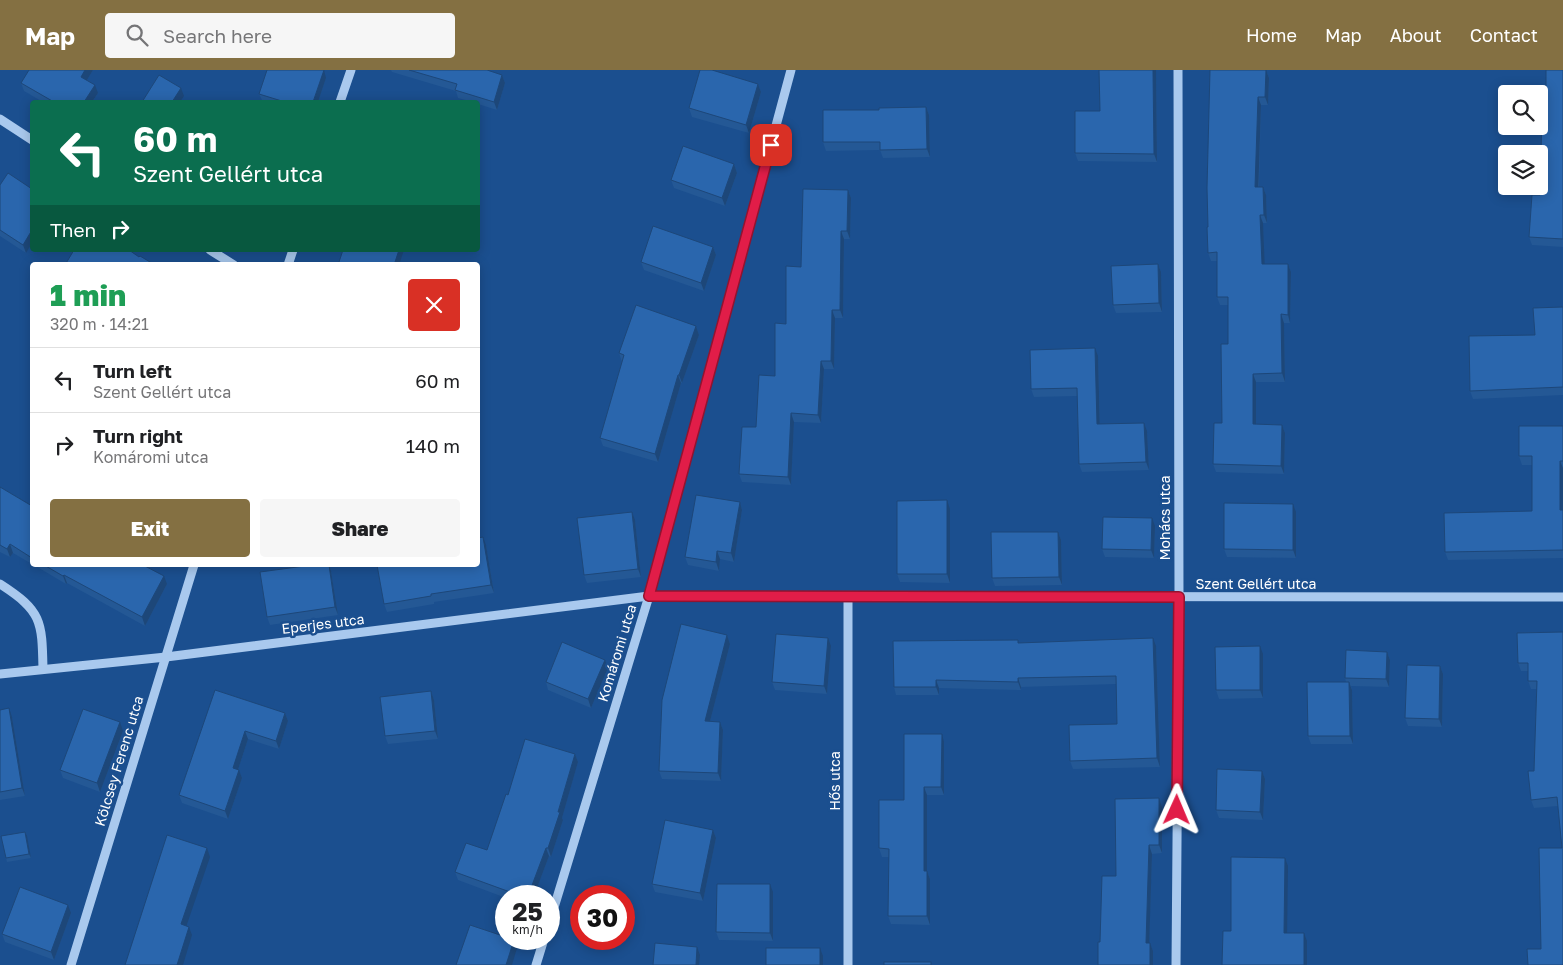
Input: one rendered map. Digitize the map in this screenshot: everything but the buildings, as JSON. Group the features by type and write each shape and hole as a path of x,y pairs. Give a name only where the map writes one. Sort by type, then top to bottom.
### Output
{"street":[{"path":"341,100 351,70"},
{"name":"Komáromi utca","path":"560,888 649,596 791,70"},
{"name":"Mohács utca","path":"1176,965 1179,597 1178,70"},
{"path":"0,119 30,139"},
{"path":"213,252 229,262"},
{"name":"Kölcsey Ferenc utca","path":"71,965 193,567"},
{"path":"0,584 32,608 39,622 43,641 43,669"},
{"name":"Szent Gellért utca","path":"649,596 1563,597"},
{"name":"Eperjes utca","path":"0,674 166,657 649,596"},
{"name":"Hős utca","path":"848,597 848,965"},
{"path":"536,965 541,950"}],"route":[{"path":"771,145 649,596 1179,597 1177,810"}]}
